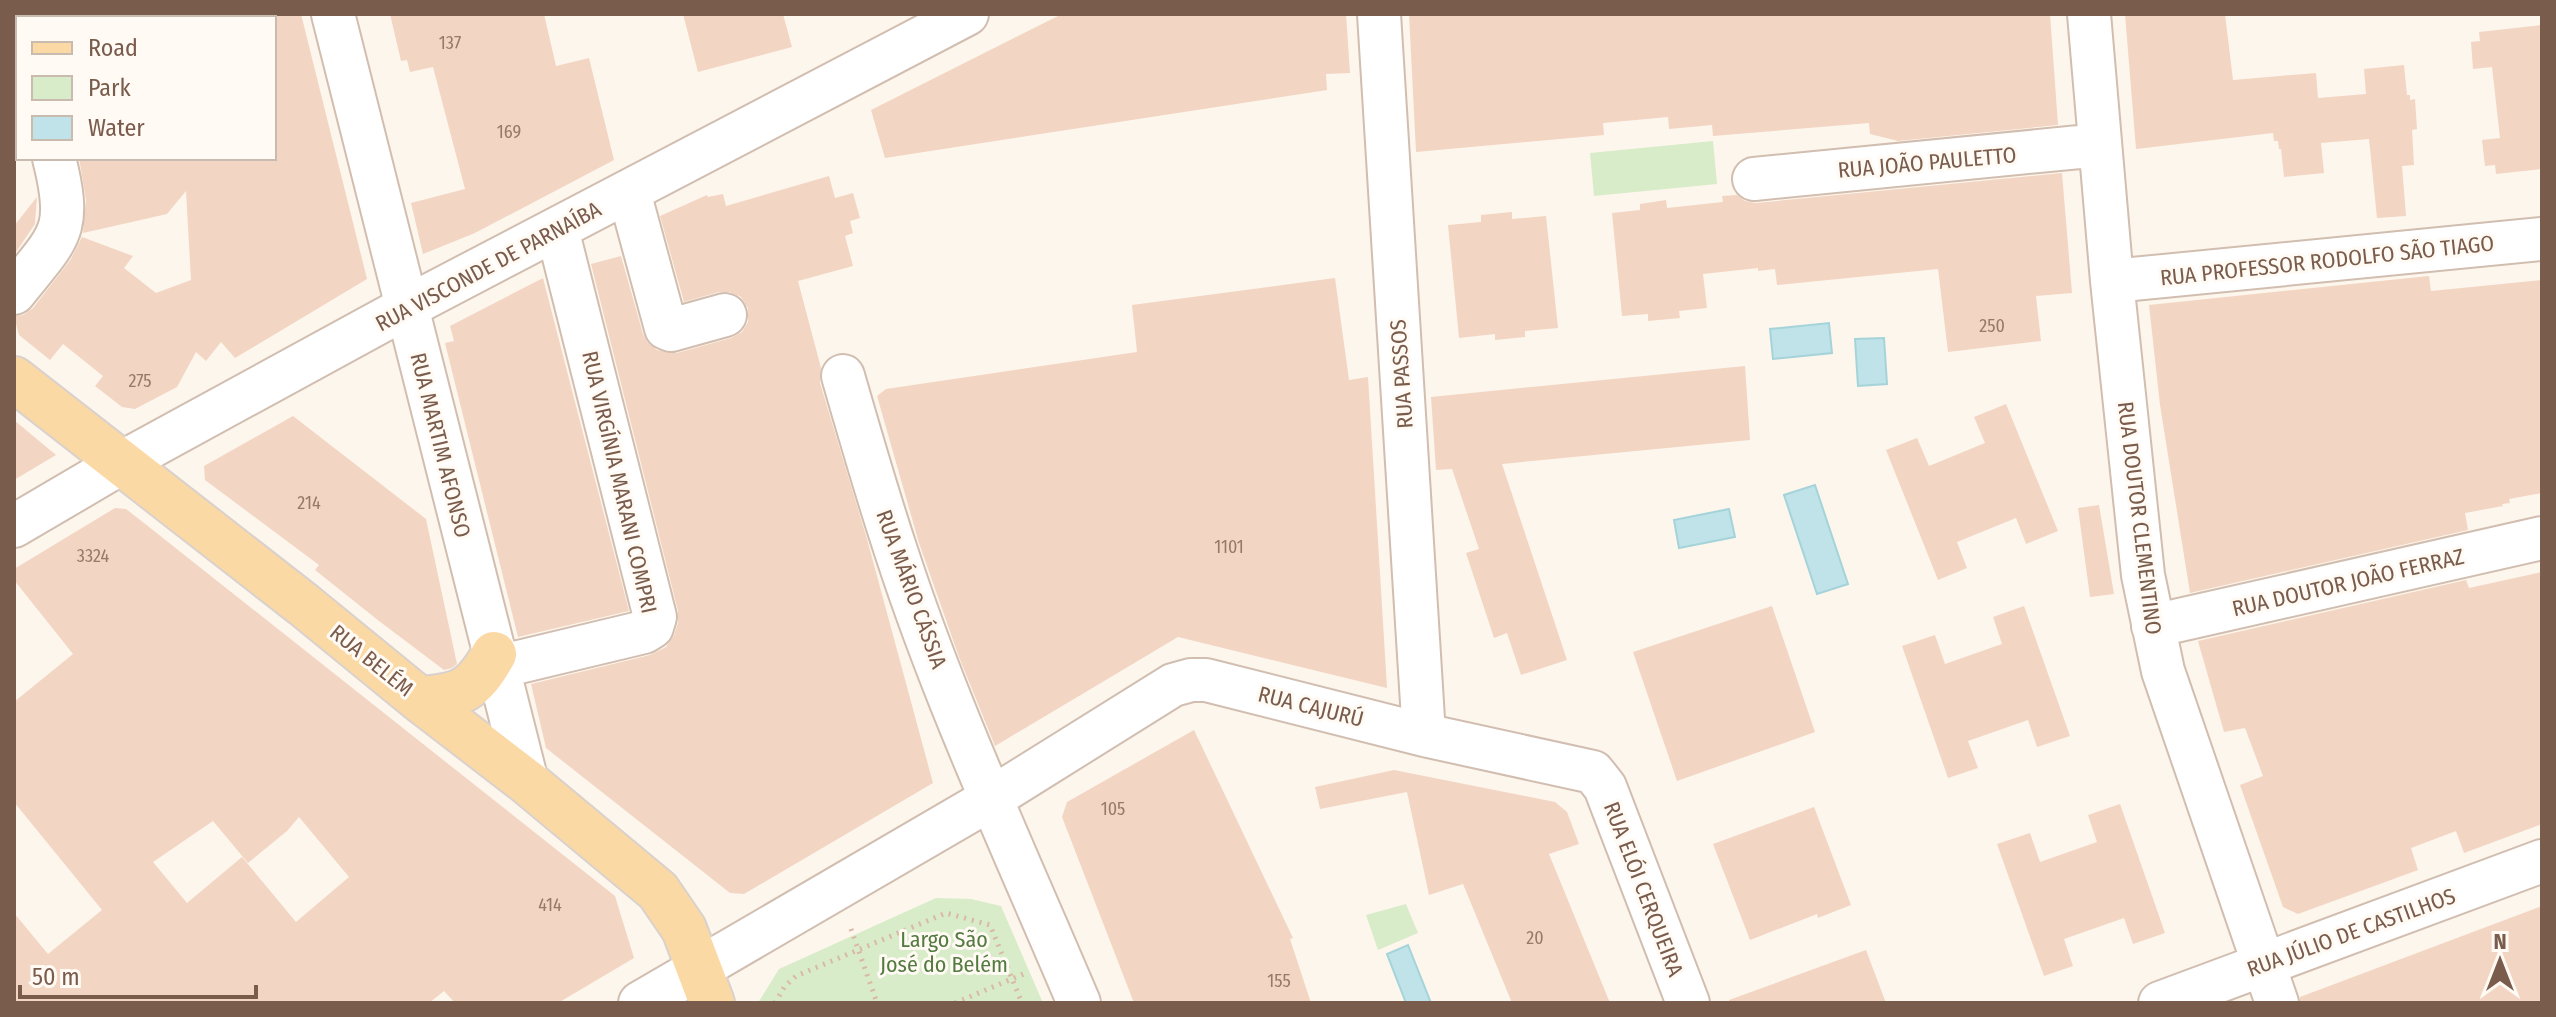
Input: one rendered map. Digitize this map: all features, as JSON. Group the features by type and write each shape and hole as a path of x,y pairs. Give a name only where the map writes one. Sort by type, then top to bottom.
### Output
{"main road":[{"name":"RUA BELÉM","path":"14,379 527,782 658,891 684,929 706,986"},
{"path":"419,699 463,693 496,660"}],"street":[{"name":"RUA MARTIM AFONSO","path":"333,14 527,782"},
{"name":"RUA VISCONDE DE PARNAÍBA","path":"14,526 123,462 407,307 967,14"},
{"name":"RUA PASSOS","path":"1379,14 1424,735"},
{"name":"RUA DOUTOR CLEMENTINO","path":"2089,14 2112,281 2143,575 2163,671 2270,984"},
{"name":"RUA JOÃO PAULETTO","path":"1754,179 2100,145"},
{"path":"14,293 54,242 61,228 64,210 54,160"},
{"path":"629,192 666,328 671,330 725,315"},
{"name":"RUA VIRGÍNIA MARANI COMPRI","path":"496,660 644,632 654,622 655,613 557,229"},
{"name":"RUA PROFESSOR RODOLFO SÃO TIAGO","path":"2112,281 2542,239"},
{"name":"RUA MÁRIO CÁSSIA","path":"843,376 896,552 992,798"},
{"name":"RUA DOUTOR JOÃO FERRAZ","path":"2153,626 2542,538"},
{"name":"RUA CAJURÚ","path":"992,798 1173,685 1191,680 1206,680 1424,735 1585,770 1598,776"},
{"name":"RUA ELÓI CERQUEIRA","path":"1598,776 1605,787 1688,1003"},
{"path":"640,1003 706,986 992,798 1079,1003"},
{"name":"RUA JÚLIO DE CASTILHOS","path":"2160,1003 2270,984 2542,861"}],"path":[{"path":"775,1003 785,986 796,976 946,913 990,925 1022,1003"},
{"path":"851,929 877,1003"},
{"path":"955,1003 1012,979"}],"green space":[{"path":"1713,141 1717,184 1594,196 1590,153"},
{"name":"Largo São José do Belém","path":"936,898 971,899 1001,906 1043,1003 758,1003 779,969"},
{"path":"1406,904 1418,933 1378,950 1366,915"}],"water":[{"path":"1829,323 1832,353 1773,359 1770,329"},
{"path":"1884,338 1887,384 1858,386 1855,339"},
{"path":"1815,485 1848,584 1817,594 1784,495"},
{"path":"1729,509 1735,537 1679,548 1674,520"},
{"path":"1408,945 1431,1003 1406,1003 1387,954"}],"building":[{"path":"301,14 367,279 235,358 221,342 206,361 196,352 177,387 135,409 122,407 95,386 103,376 63,344 50,360 19,335 14,316 23,315 33,308 71,259 82,237 133,256 124,268 156,293 191,280 186,191 167,214 83,233 86,200 79,160 276,160 274,16"},
{"path":"390,14 544,14 556,66 589,58 614,160 475,233 423,254 411,203 465,189 433,67 410,72 407,60 401,61"},
{"path":"683,14 783,14 792,47 698,72"},
{"path":"1062,14 1346,14 1350,73 1326,74 1327,90 885,158 871,110"},
{"path":"1409,14 2050,14 2058,125 1898,141 1870,134 1869,123 1713,136 1712,125 1669,129 1668,117 1603,123 1604,135 1416,152"},
{"path":"2125,14 2225,14 2233,80 2316,73 2318,98 2366,94 2364,69 2404,65 2407,95 2410,95 2410,100 2415,99 2417,129 2412,130 2414,165 2402,166 2406,216 2377,218 2369,139 2321,143 2324,173 2284,177 2281,149 2278,141 2274,141 2273,133 2136,149"},
{"path":"2542,25 2542,169 2496,174 2495,165 2485,166 2482,140 2500,138 2492,67 2473,69 2471,42 2480,41 2479,32"},
{"path":"2062,173 2072,293 2036,296 2041,341 1948,352 1938,269 1777,285 1775,269 1703,274 1707,308 1679,311 1680,318 1648,321 1648,314 1622,316 1612,213 1640,210 1640,204 1666,200 1667,208 1723,202 1722,196 1737,195 1745,201 1756,203"},
{"path":"829,176 835,198 853,193 860,218 850,221 853,233 845,236 853,266 798,281 821,368 820,383 867,539 933,783 744,894 730,893 546,748 531,684 650,655 666,647 678,623 678,611 591,264 621,256 643,334 657,350 677,353 731,338 742,332 748,322 748,308 741,297 730,292 684,302 660,216 707,195 723,194 726,206"},
{"path":"37,197 35,224 14,255 14,226"},
{"path":"1512,212 1512,219 1546,216 1558,328 1525,331 1525,337 1495,340 1495,334 1459,338 1448,225 1481,222 1481,215"},
{"path":"2429,276 2431,291 2542,280 2542,493 2509,499 2510,503 2503,506 2465,513 2468,530 2190,593 2160,405 2149,305"},
{"path":"543,278 629,611 518,637 445,343 454,341 450,326"},
{"path":"1335,278 1349,380 1368,377 1387,688 1178,637 995,746 959,657 919,543 877,396 886,389 1137,352 1132,305"},
{"path":"1745,366 1750,440 1502,464 1567,660 1521,675 1507,633 1494,638 1466,553 1479,549 1452,469 1436,470 1431,397"},
{"path":"2006,404 2058,531 2026,544 2016,518 1957,542 1967,568 1938,580 1886,450 1917,438 1929,466 1985,443 1974,417"},
{"path":"293,416 426,519 457,664 452,668 444,670 379,621 315,570 319,565 205,480 204,466"},
{"path":"14,420 56,455 14,480"},
{"path":"2099,505 2114,594 2090,597 2078,508"},
{"path":"115,508 126,509 615,896 634,958 558,1003 455,1003 444,991 429,1003 14,1003 14,913 48,954 102,910 14,802 14,702 73,654 14,580 14,569","holes":["299,817 349,877 296,922 242,857 187,903 153,862 213,821 248,863"]},
{"path":"2542,572 2542,824 2464,853 2456,831 2411,848 2418,870 2298,914 2283,907 2240,785 2263,776 2245,728 2224,732 2198,641 2466,580 2469,588"},
{"path":"1772,606 1815,732 1677,781 1633,652"},
{"path":"2024,606 2070,736 2037,747 2028,720 1968,741 1978,768 1948,778 1902,646 1935,635 1945,664 2002,644 1993,617"},
{"path":"1194,730 1293,938 1290,939 1311,1003 1134,1003 1062,817 1067,802"},
{"path":"1394,770 1555,802 1567,812 1579,844 1549,854 1610,1003 1512,1003 1463,884 1429,895 1407,792 1320,809 1315,787"},
{"path":"2120,804 2165,933 2133,944 2124,918 2064,939 2073,966 2044,976 1997,844 2030,833 2040,862 2097,842 2088,815"},
{"path":"1814,807 1851,905 1818,918 1817,914 1750,940 1713,844"},
{"path":"2542,906 2542,1003 2300,1003 2300,997"},
{"path":"1866,950 1886,1003 1729,1003 1729,1000"}]}
